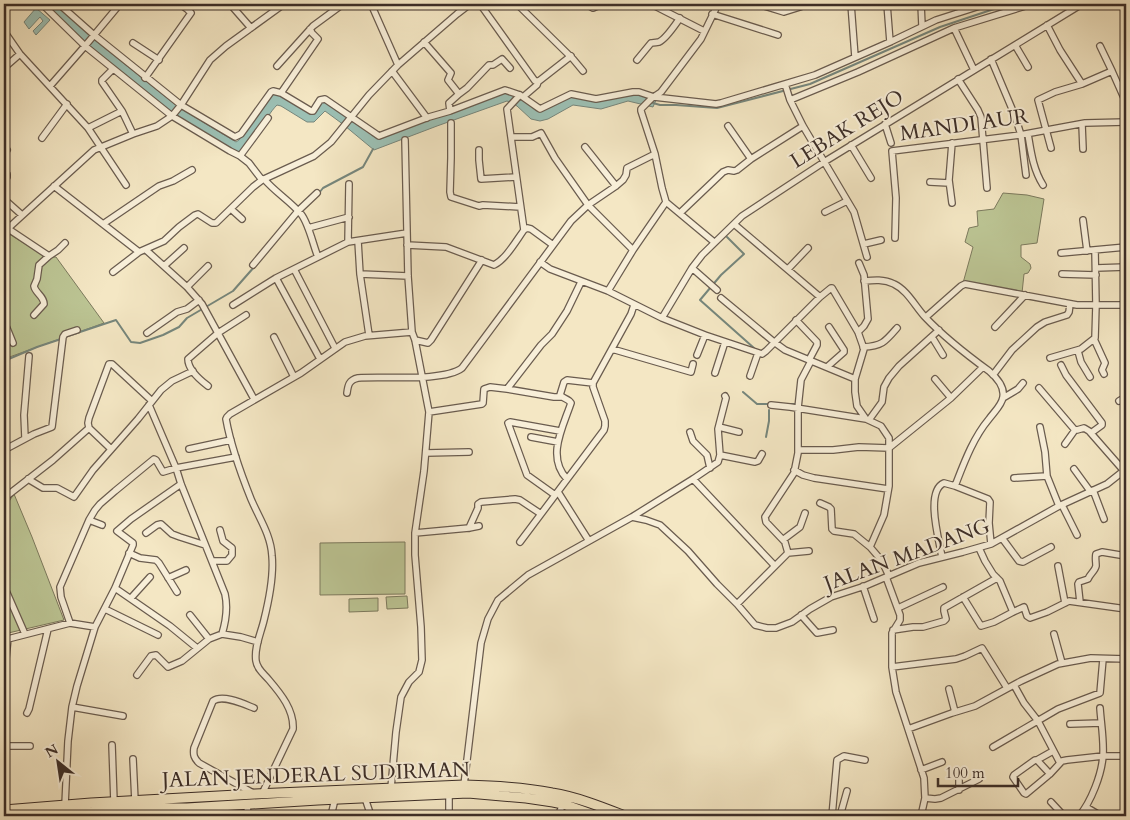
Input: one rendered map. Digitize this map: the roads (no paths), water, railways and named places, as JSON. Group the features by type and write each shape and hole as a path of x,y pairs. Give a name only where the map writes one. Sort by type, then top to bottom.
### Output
{"highway":[{"name":"JALAN JENDERAL SUDIRMAN","path":"31,816 64,812 114,802 464,785 494,786 553,793 626,816"},
{"name":"JALAN JENDERAL SUDIRMAN","path":"6,812 92,814 187,812 247,804 468,793 533,799 563,804 597,816"}],"street":[{"path":"42,4 113,69 173,115 250,163 263,179 300,213 308,228 318,257"},
{"path":"59,4 93,36 180,106 238,137 271,92 275,91 310,111 320,100 325,99 379,136 505,90 520,96 540,109 571,94 596,99 633,92 639,92 653,98 716,104 815,75 936,20 986,4"},
{"path":"50,86 120,4"},
{"path":"145,78 190,14 180,4"},
{"path":"187,9 194,4"},
{"path":"240,4 232,6 251,28"},
{"path":"49,256 5,230 91,152 157,126 173,115 210,60 226,46 284,4"},
{"path":"277,66 310,29 343,4"},
{"path":"371,4 398,64"},
{"path":"113,272 139,252 164,241 194,215 198,214 214,224 263,179 314,156 331,142 350,117 398,64 470,4"},
{"path":"480,4 535,81 538,82"},
{"path":"517,4 571,56 583,71"},
{"path":"586,4 593,8 602,4"},
{"path":"651,4 704,31"},
{"path":"714,242 666,202 655,154 641,109 661,92 701,39 718,4"},
{"path":"758,4 784,12 800,7"},
{"path":"851,4 855,56"},
{"path":"887,4 890,42"},
{"path":"922,4 922,26"},
{"path":"955,4 955,13"},
{"path":"790,98 858,72 954,28 1032,4"},
{"name":"LEBAK REJO","path":"662,318 702,255 742,216 851,145 1082,4"},
{"path":"712,14 778,35"},
{"path":"637,60 651,42 657,43 661,41 680,18"},
{"path":"1047,25 1060,50 1082,84"},
{"path":"954,28 974,70"},
{"path":"281,93 318,39 310,29"},
{"path":"4,32 20,54 88,128 126,185"},
{"path":"133,42 159,60"},
{"path":"424,42 451,72 452,74 448,80 459,94"},
{"path":"1015,45 1028,67"},
{"path":"1100,46 1124,98 1126,111"},
{"path":"4,68 20,54"},
{"path":"524,230 507,109 520,96 537,85 538,82 571,56"},
{"path":"450,111 448,104 467,88 489,65 494,65 502,59 510,68"},
{"path":"991,59 1016,116 1021,135 1026,175"},
{"path":"113,69 102,82 122,111 133,134"},
{"path":"392,71 427,118"},
{"path":"1051,148 1038,99 1082,84 1112,71"},
{"path":"958,80 981,117 987,188"},
{"path":"785,85 803,126 854,212 868,257"},
{"path":"42,138 67,104"},
{"path":"88,128 122,111"},
{"path":"240,156 268,118"},
{"name":"MANDI AUR","path":"895,238 896,198 892,151 1021,135 1082,124 1126,122"},
{"path":"451,123 451,197 478,206 520,207"},
{"path":"886,124 890,143"},
{"path":"1082,124 1083,149"},
{"path":"728,126 751,159"},
{"path":"680,213 723,172 736,170 803,126"},
{"path":"511,138 532,137 541,133 555,158 588,205 633,250"},
{"path":"1028,134 1037,175 1043,185"},
{"path":"391,788 400,698 409,682 419,672 422,660 415,533 426,453 429,412 412,332 408,276 405,140"},
{"path":"952,143 949,183 952,203"},
{"path":"851,145 872,178"},
{"path":"585,147 616,186"},
{"path":"479,150 481,179 516,177"},
{"path":"347,393 350,382 358,378 422,377 454,373 462,368 571,221 588,205 616,186 625,177 627,168 655,154"},
{"path":"103,224 159,186 169,183 192,170"},
{"path":"4,172 7,176 4,181"},
{"path":"930,182 949,183"},
{"path":"348,242 349,184"},
{"path":"54,186 139,252"},
{"path":"254,266 317,193"},
{"path":"4,199 22,215"},
{"path":"825,212 847,201"},
{"path":"608,291 666,202"},
{"path":"231,209 242,219"},
{"path":"308,228 349,217"},
{"path":"1083,220 1087,251"},
{"path":"734,224 820,296"},
{"path":"407,245 446,247 493,264 497,263 527,228 553,245"},
{"path":"233,305 276,278 348,242 407,233"},
{"path":"864,244 881,240"},
{"path":"358,241 360,274 369,335"},
{"path":"34,315 44,304 44,299 35,290 34,286 39,265 65,243"},
{"path":"1061,253 1126,247"},
{"path":"164,266 184,248"},
{"path":"788,269 808,248"},
{"path":"146,250 187,286 200,302 254,400"},
{"path":"1050,358 1078,351 1096,336 1096,250"},
{"path":"415,340 426,343 431,340 482,260"},
{"path":"540,262 550,269 608,291 662,318 762,354 820,296 832,288 858,332 863,347 855,379 856,402 867,419"},
{"path":"858,332 868,319 864,275 859,263"},
{"path":"187,286 208,266"},
{"path":"1096,268 1126,266"},
{"path":"692,268 714,286"},
{"path":"294,269 335,348"},
{"path":"360,274 408,276"},
{"path":"1062,274 1096,275"},
{"path":"276,278 320,359"},
{"path":"864,281 886,280 902,289 939,330 993,375 1003,389 1004,398"},
{"path":"507,389 541,345 552,334 582,282"},
{"path":"926,317 965,284 1070,304 1126,305"},
{"path":"995,327 1024,295"},
{"path":"721,298 785,350 855,379"},
{"path":"146,333 177,312 187,310 200,302"},
{"path":"993,375 1012,350 1037,327 1044,322 1067,315 1070,304"},
{"path":"520,542 606,426 593,383 631,314 634,305"},
{"path":"208,386 193,371 188,363 188,359 218,333 246,315"},
{"path":"788,554 784,541 766,522 765,517 794,473 798,450 798,408 801,380 817,345 817,342 796,320"},
{"path":"4,321 13,343"},
{"path":"827,367 844,351 829,327"},
{"path":"863,347 881,344 896,328"},
{"path":"4,450 39,431 52,427 63,338 65,334 77,330"},
{"path":"867,419 882,402 884,387 888,378 939,330"},
{"path":"254,708 224,699 215,699 193,754 199,762 258,794 293,730 294,722 287,704 256,664 258,642 264,621 272,574 273,557 267,531 251,499 236,457 226,424 227,416 294,377 345,342 369,335 412,332"},
{"path":"697,355 705,335"},
{"path":"274,337 294,377"},
{"path":"932,337 943,355"},
{"path":"1094,339 1105,364 1102,370 1104,374"},
{"path":"714,373 725,342"},
{"path":"612,349 691,372 693,364"},
{"path":"1078,351 1081,362 1090,376"},
{"path":"750,376 758,353"},
{"path":"25,438 24,415 30,356"},
{"path":"111,449 89,428 88,422 106,369 110,363 151,403 181,484 222,583 226,600 226,618 222,634"},
{"path":"1061,365 1066,375 1102,423 1091,433"},
{"path":"798,450 833,450 860,447 888,448 951,398 983,367"},
{"path":"28,479 43,488 57,488 74,497 93,470 166,385 193,371"},
{"path":"935,379 951,398"},
{"path":"562,397 560,395 564,382 567,380 593,383"},
{"path":"955,486 974,441 986,422 1004,398 1018,389 1023,383"},
{"path":"429,412 482,404 484,389 490,387 562,397 569,400 571,404 560,431 558,442 558,465 567,479"},
{"path":"1038,388 1075,430"},
{"path":"464,785 480,643 492,609 498,600 528,575 632,517 718,462 720,455 718,427 725,396"},
{"path":"1119,401 1126,397"},
{"path":"771,405 867,419 881,426 887,434 889,438 888,489 884,515 870,547"},
{"path":"560,431 508,423 527,475 556,494 589,541"},
{"path":"718,427 739,432"},
{"path":"4,503 8,495 60,454 89,428"},
{"path":"1040,428 1046,452 1047,476 1060,505 1077,535"},
{"path":"1065,444 1075,430 1084,428 1091,433 1125,470"},
{"path":"690,432 692,440 706,454 710,468"},
{"path":"532,437 558,442"},
{"path":"189,449 231,440"},
{"path":"426,453 469,452"},
{"path":"720,455 755,462 758,461 762,454"},
{"path":"70,623 61,597 60,587 89,520 100,504 154,460 156,460 163,472 236,457"},
{"path":"1074,469 1091,490 1104,519"},
{"path":"794,470 814,478 888,489"},
{"name":"JALAN MADANG","path":"632,517 660,525 688,551 755,625 767,628 784,626 831,597 919,563 991,544 1060,505 1112,481 1125,470"},
{"path":"1014,478 1047,476"},
{"path":"693,479 775,566"},
{"path":"942,557 933,508 939,485 944,483 990,502 991,544"},
{"path":"64,812 72,707 95,627 115,588 133,545 118,533 117,530 181,484"},
{"path":"4,489 8,495"},
{"path":"470,528 478,504 481,502 520,500 541,514"},
{"path":"820,504 831,509 832,529 834,531 854,534 870,547 882,561 888,576 900,620 894,630 892,667 896,692 925,786 925,798 921,816"},
{"path":"784,541 784,538 800,527 805,512"},
{"path":"89,520 102,526"},
{"path":"146,533 161,524 172,534 205,544"},
{"path":"415,533 479,526"},
{"path":"212,561 227,561 232,555 232,548 223,541 220,530"},
{"path":"1002,538 1021,562 1051,547"},
{"path":"979,548 993,574 1000,581 1013,612"},
{"path":"737,604 788,554 809,551"},
{"path":"1080,602 1078,583 1088,579 1090,573 1094,570 1096,554 1102,552 1126,556"},
{"path":"129,553 140,558 156,560 160,563 177,592"},
{"path":"1058,566 1065,603"},
{"path":"168,578 186,570"},
{"path":"131,598 150,577"},
{"path":"894,630 922,627 944,621 946,619 944,608 997,578"},
{"path":"4,586 25,634"},
{"path":"863,586 874,619"},
{"path":"898,608 943,587"},
{"path":"115,588 170,626 197,648"},
{"path":"963,597 981,626 994,622 1024,607 1027,616 1030,618 1070,601 1126,610"},
{"path":"105,609 158,635"},
{"path":"190,615 209,639"},
{"path":"801,615 817,633 833,630"},
{"path":"4,668 6,639 70,623 95,627"},
{"path":"27,713 48,629"},
{"path":"137,675 151,656 156,655 168,667 182,661 209,639 222,634 258,642"},
{"path":"1054,634 1062,663"},
{"path":"892,667 956,659 982,648 1007,688"},
{"path":"908,729 975,706 1014,684 1062,663 1091,658 1126,659"},
{"path":"993,747 1058,710 1100,693 1103,659"},
{"path":"1014,684 1024,703 1038,721 1060,764"},
{"path":"949,689 954,712"},
{"path":"72,707 123,716"},
{"path":"1080,816 1095,786 1103,756 1100,708"},
{"path":"1070,724 1101,723"},
{"path":"4,746 30,746"},
{"path":"112,746 114,802"},
{"path":"1053,751 1034,760 1014,775 1014,779 1024,793 1028,793 1067,760 1103,756 1126,756"},
{"path":"832,816 837,760 844,756 865,760"},
{"path":"133,759 135,801"},
{"path":"1037,760 1050,774"},
{"path":"921,770 942,762"},
{"path":"959,777 959,790"},
{"path":"925,798 941,798 979,779"},
{"path":"840,816 847,791"},
{"path":"449,793 449,816"},
{"path":"365,798 371,816"},
{"path":"331,816 335,799"},
{"path":"1051,802 1064,816"},
{"path":"247,804 248,816"},
{"path":"558,816 563,804"},
{"path":"1086,807 1101,816"}],"water":[{"path":"44,4 56,4 91,36 86,43"},
{"path":"36,8 50,20 36,35 33,31 43,21 40,17 29,29 24,22"},
{"path":"93,39 177,106 170,113 88,45"},
{"path":"504,91 521,99 536,111 575,95 587,99 632,93 656,100 653,107 628,101 601,109 573,105 548,119 540,121 531,119 517,106 507,101 374,150 345,126 350,118 374,137 380,139"},
{"path":"273,94 281,94 309,112 324,101 349,117 344,125 325,111 314,122 307,122 277,105 249,144 237,153 174,115 180,108 236,142"}],"waterway":[{"path":"653,103 717,108 810,84 940,27 1009,4"},
{"path":"319,193 323,188 363,167 373,149"},
{"path":"727,237 744,254 721,275 700,300 754,348"},
{"path":"65,337 116,320 131,342 140,343 163,335 179,327 187,318 233,291 255,266"},
{"path":"4,361 61,339"},
{"path":"743,392 757,404 771,404"},
{"path":"788,404 795,404"},
{"path":"766,437 769,410"}]}
